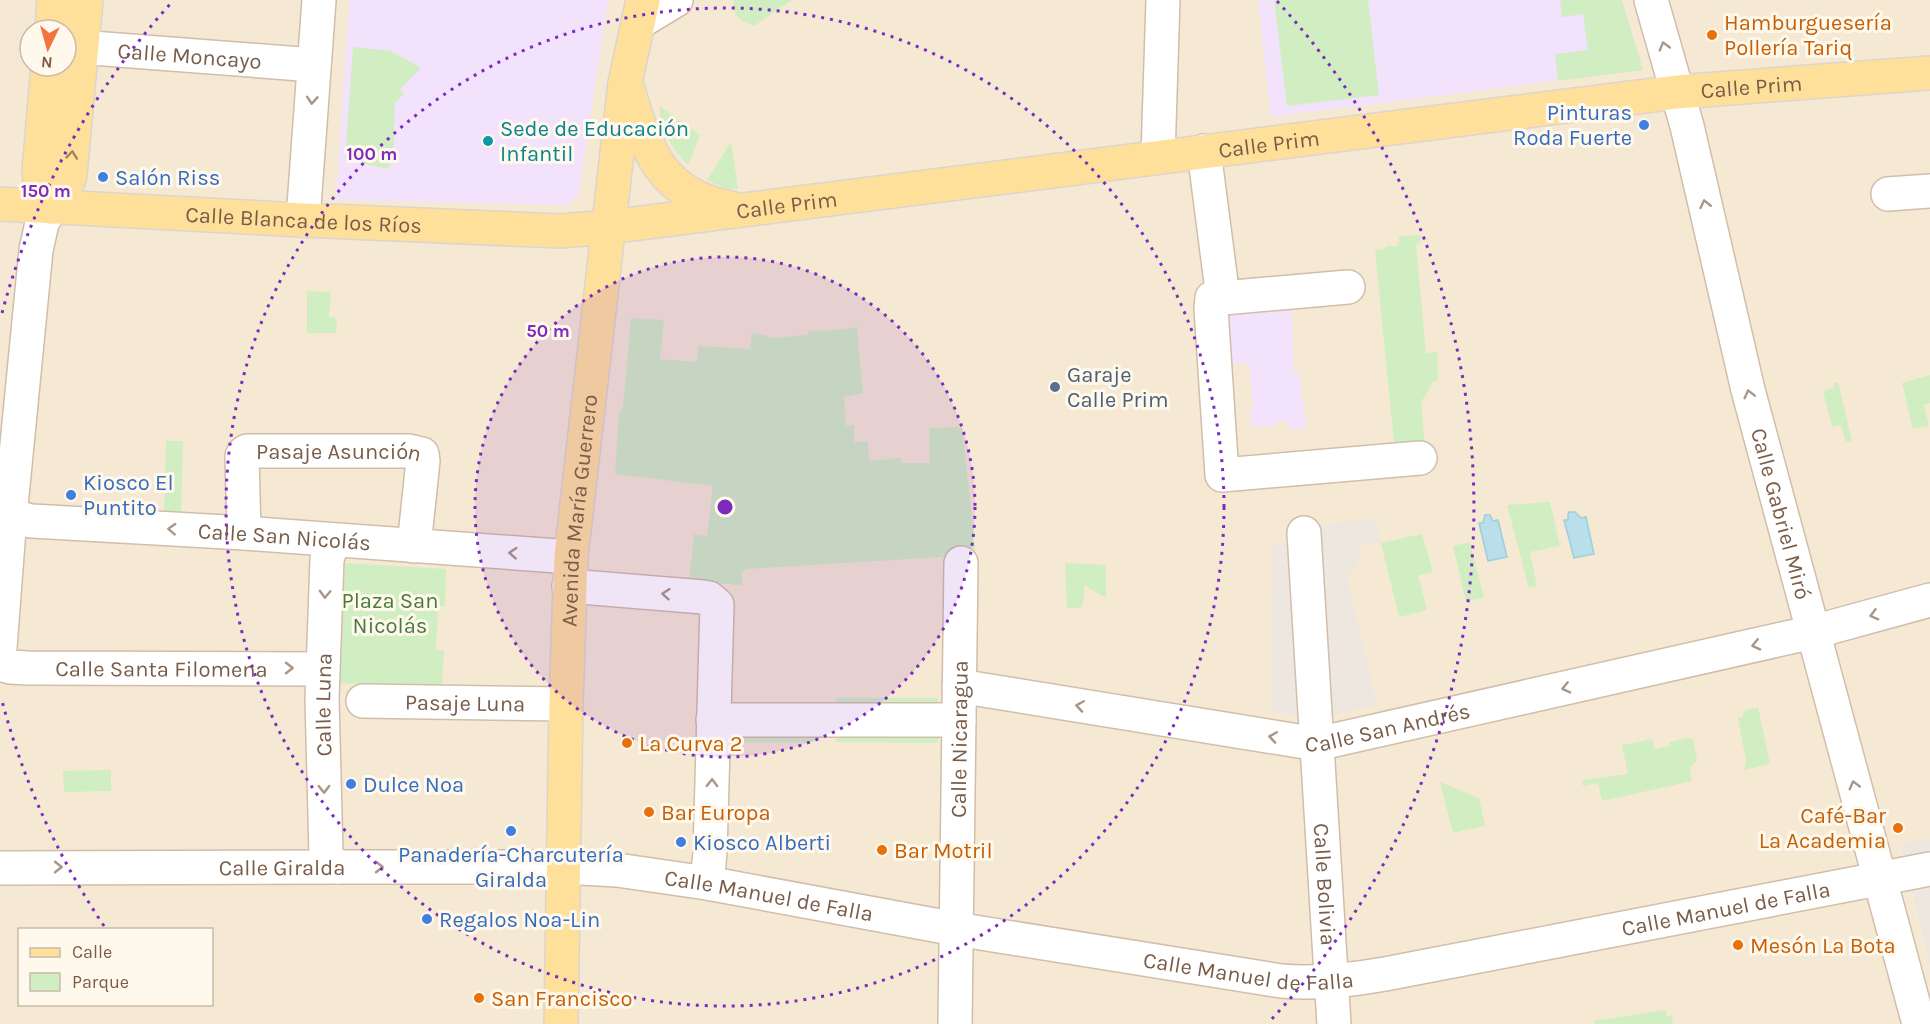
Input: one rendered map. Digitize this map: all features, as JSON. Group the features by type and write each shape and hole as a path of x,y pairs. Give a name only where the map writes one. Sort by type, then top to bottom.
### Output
{"main road":[{"path":"52,18 54,0"},
{"path":"78,31 86,0"},
{"name":"Avenida María Guerrero","path":"561,1024 570,572 625,83 640,12"},
{"name":"Calle Prim","path":"609,227 1677,92 1930,71"},
{"path":"47,78 39,171 43,195 51,207 61,197 70,175 73,78"},
{"path":"625,83 636,116 662,171 674,183 703,201 741,209"},
{"name":"Calle Blanca de los Ríos","path":"0,204 560,231 609,227"}],"street":[{"path":"303,220 319,0"},
{"path":"640,12 676,0"},
{"path":"1158,156 1163,0"},
{"name":"Calle Gabriel Miró","path":"1651,0 1687,126 1748,390 1919,1024"},
{"name":"Calle Moncayo","path":"78,46 314,65"},
{"path":"1204,151 1223,298"},
{"path":"1888,194 1930,191"},
{"path":"0,648 5,514 36,250 42,223 51,207"},
{"path":"1348,287 1212,298 1222,475 1420,458"},
{"name":"Pasaje Asunción","path":"244,533 242,456 244,453 252,451 409,451 422,454 423,461 414,546"},
{"name":"Calle San Nicolás","path":"5,514 31,521 244,533 414,546 703,597 714,602 718,610 713,720"},
{"name":"Calle Bolivia","path":"1304,533 1334,1024"},
{"name":"Calle Luna","path":"338,867 328,860 326,854 322,669 327,559 332,547 340,541"},
{"name":"Calle Nicaragua","path":"955,1024 961,563"},
{"name":"Calle San Andrés","path":"959,686 1317,744 1813,632 1930,600"},
{"name":"Calle Santa Filomena","path":"0,664 29,668 322,669"},
{"name":"Pasaje Luna","path":"363,701 566,704"},
{"path":"707,883 710,853 713,720 959,720"},
{"name":"Calle Manuel de Falla","path":"563,867 617,870 707,883 956,928 1281,981 1308,983 1385,974 1930,869"},
{"name":"Calle Giralda","path":"0,868 563,867"}],"shaded area":[{"path":"0,0 1930,0 1930,838 1900,845 1930,968 1930,1024 0,1024"},
{"path":"349,0 608,0 578,196 567,205 336,200"},
{"path":"1258,0 1622,0 1643,70 1271,117"},
{"path":"1291,297 1294,372 1299,372 1306,429 1289,429 1287,421 1275,422 1275,427 1251,427 1253,404 1249,363 1220,366 1219,304"},
{"path":"1376,519 1381,543 1360,543 1360,558 1356,568 1346,572 1377,705 1326,717 1305,717 1271,712 1273,543 1294,542 1314,525"},
{"path":"1930,838 1930,968 1900,844"}],"green space":[{"path":"734,0 792,0 754,26 738,17 734,10"},
{"path":"1274,0 1368,0 1379,95 1287,106"},
{"path":"1560,0 1622,0 1643,70 1558,81 1555,54 1588,50 1583,14 1562,17"},
{"path":"353,47 391,51 421,68 400,89 404,94 395,103 393,161 387,169 345,159"},
{"path":"659,106 700,135 688,165 668,138"},
{"path":"731,142 738,189 726,189 707,180"},
{"path":"1422,235 1420,243 1416,244 1426,353 1437,352 1438,380 1433,382 1421,400 1425,451 1395,453 1375,250 1385,249 1386,246 1397,246 1399,236"},
{"path":"307,291 331,292 329,317 337,318 336,333 307,333"},
{"path":"631,318 664,320 660,359 697,362 698,346 750,349 752,333 770,338 808,335 809,331 857,327 863,393 844,397 846,426 854,425 854,442 868,442 869,461 901,458 902,463 930,463 929,428 962,427 976,555 747,569 742,572 742,585 689,581 694,534 707,536 713,486 615,474 619,412 623,408"},
{"path":"1930,375 1930,403 1924,405 1929,426 1913,429 1902,383"},
{"path":"1838,382 1852,441 1846,442 1841,425 1832,427 1823,391 1834,388 1834,383"},
{"path":"166,441 183,441 181,514 164,513"},
{"path":"1550,502 1560,546 1530,552 1537,586 1529,588 1507,505"},
{"path":"1422,534 1433,572 1418,576 1427,610 1399,617 1381,543"},
{"path":"1470,542 1484,598 1466,601 1453,546"},
{"name":"Plaza San Nicolás","path":"345,563 446,569 445,606 438,606 436,650 444,651 442,688 340,683"},
{"path":"1065,563 1106,565 1106,598 1084,585 1084,599 1081,608 1067,608"},
{"path":"836,698 938,698 938,715 836,715"},
{"path":"1758,707 1770,764 1744,770 1746,760 1738,718 1742,717 1744,711"},
{"path":"836,726 938,727 938,743 836,742"},
{"path":"744,727 815,727 815,742 744,742"},
{"path":"1652,739 1655,749 1670,746 1669,742 1693,739 1697,760 1690,768 1692,781 1602,801 1598,783 1583,786 1582,780 1628,774 1622,745"},
{"path":"111,770 111,791 64,792 63,771"},
{"path":"1440,782 1479,798 1485,826 1453,833"},
{"path":"1666,1010 1667,1016 1673,1015 1672,1024 1595,1024 1594,1021"}],"water":[{"path":"1569,512 1575,512 1581,518 1586,517 1594,554 1574,558 1564,520 1568,520"},
{"path":"1485,515 1490,515 1493,521 1498,520 1507,557 1488,561 1479,523 1483,523"}],"place":[{"name":"Hamburguesería Pollería Tariq","path":"1712,35"},
{"name":"Pinturas Roda Fuerte","path":"1644,125"},
{"name":"Sede de Educación Infantil","path":"488,141"},
{"name":"Salón Riss","path":"103,177"},
{"name":"Garaje Calle Prim","path":"1055,387"},
{"name":"Kiosco El Puntito","path":"71,495"},
{"name":"La Curva 2","path":"627,743"},
{"name":"Dulce Noa","path":"351,784"},
{"name":"Bar Europa","path":"649,812"},
{"name":"Café-Bar La Academia","path":"1898,828"},
{"name":"Panadería-Charcutería Giralda","path":"511,831"},
{"name":"Kiosco Alberti","path":"681,842"},
{"name":"Bar Motril","path":"882,850"},
{"name":"Regalos Noa-Lin","path":"427,919"},
{"name":"Mesón La Bota","path":"1738,945"},
{"name":"San Francisco","path":"479,998"}]}
